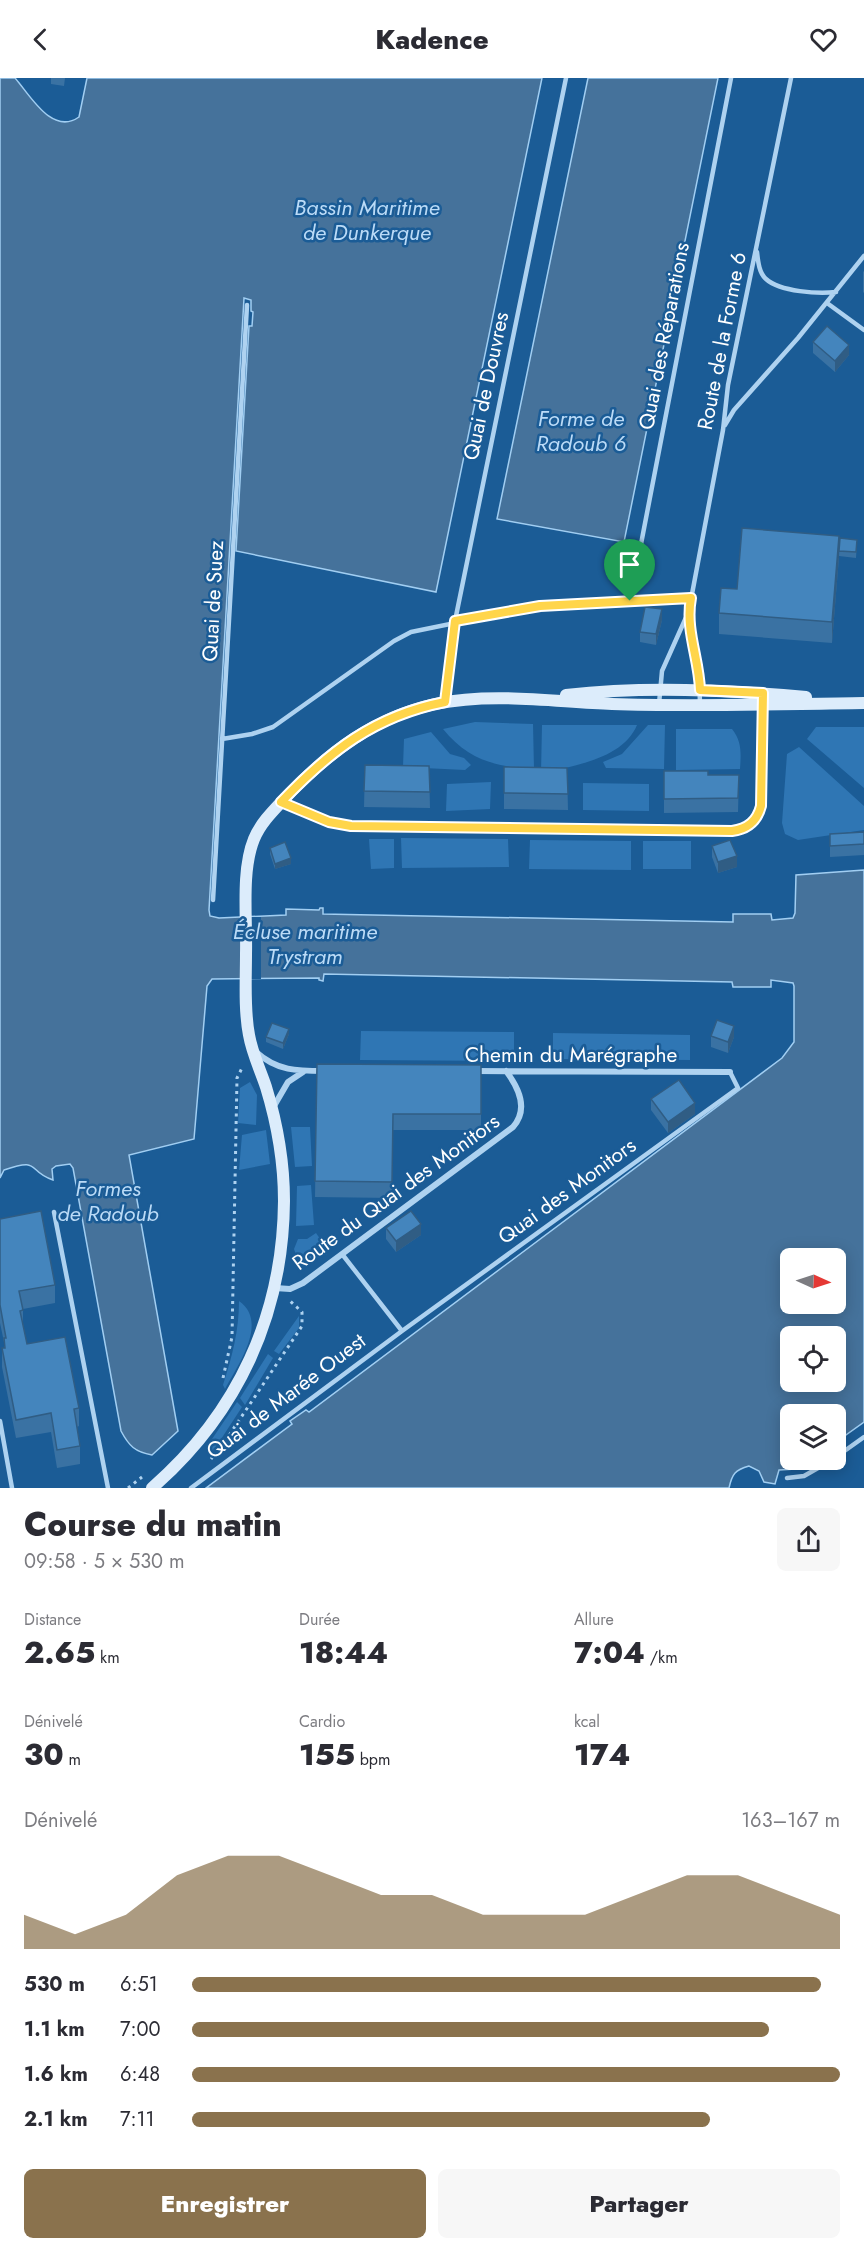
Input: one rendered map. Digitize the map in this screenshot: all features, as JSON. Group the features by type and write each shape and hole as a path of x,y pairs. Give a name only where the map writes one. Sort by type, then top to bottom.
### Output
{"street":[{"path":"531,699 616,690 660,689 700,690 762,699 864,702"},
{"path":"152,1488 196,1444 233,1393 256,1347 268,1315 282,1247 284,1198 281,1159 272,1112 252,1048 247,1019 247,871 253,843 261,827 281,802 324,760 364,731 402,714 445,702 466,699 531,699 700,705 762,699"},
{"path":"281,802 329,822 351,826 738,830 751,824 761,806 762,699"},
{"path":"252,1048 275,1066 288,1070 328,1071"},
{"path":"272,1112 279,1095 288,1082 304,1071"},
{"name":"Chemin du Marégraphe","path":"471,1071 730,1072"},
{"name":"Route du Quai des Monitors","path":"275,1288 290,1289 303,1283 513,1128 521,1113 521,1099 517,1086 506,1071"}],"lane":[{"name":"Quai de Douvres","path":"445,702 455,621 566,78"},
{"name":"Quai des Réparations","path":"630,601 731,78"},
{"name":"Route de la Forme 6","path":"700,705 699,668 691,639 689,610 723,430 728,385 791,78"},
{"path":"757,246 762,273 770,282 813,293 836,292"},
{"path":"723,430 734,410 827,303 864,256"},
{"path":"827,303 864,330"},
{"name":"Quai de Suez","path":"213,900 247,304"},
{"path":"222,739 252,734 273,727 402,636 422,629 528,608 691,598"},
{"name":"Route de la Forme 6","path":"659,705 662,671 689,610"},
{"name":"Quai des Monitors","path":"402,1331 738,1088 730,1072"},
{"path":"54,1212 108,1488"},
{"path":"342,1254 402,1331"},
{"name":"Quai de Marée Ouest","path":"191,1488 402,1331"},
{"path":"0,1421 12,1488"},
{"path":"846,1450 864,1437"},
{"path":"787,1478 804,1476 814,1470"}],"path":[{"path":"222,1380 230,1348 232,1325 237,1078 252,1048"},
{"path":"207,1464 230,1434 302,1326 303,1316 300,1308 275,1288"},
{"path":"128,1488 144,1475"}],"shaded area":[{"path":"475,722 533,724 534,769 495,764 484,760 462,748 443,729"},
{"path":"542,725 637,725 621,746 609,753 582,764 541,773"},
{"path":"648,725 665,725 664,769 606,768 603,762 622,754"},
{"path":"816,727 864,727 864,788 807,739"},
{"path":"676,729 732,729 741,753 740,769 676,770"},
{"path":"431,732 450,754 464,758 471,765 465,770 403,767 404,739"},
{"path":"799,747 864,806 864,830 798,840 785,834 782,823 787,754"},
{"path":"491,782 490,809 446,811 447,784"},
{"path":"583,783 649,784 649,811 583,810"},
{"path":"401,838 508,839 509,867 402,868"},
{"path":"369,839 394,839 394,868 371,869"},
{"path":"530,840 631,841 631,870 529,869"},
{"path":"643,841 691,841 691,869 643,869"},
{"path":"361,1031 514,1032 514,1061 360,1060"},
{"path":"553,1033 690,1035 690,1060 553,1059"},
{"path":"250,1082 257,1095 256,1125 238,1123 240,1088"},
{"path":"291,1127 310,1127 312,1166 295,1167"},
{"path":"266,1130 270,1164 239,1170 242,1135"},
{"path":"311,1185 314,1225 296,1226 297,1186"},
{"path":"316,1233 327,1249 327,1254 306,1263 297,1258 294,1249 298,1239 307,1239"},
{"path":"239,1301 248,1310 251,1332 243,1356 225,1389 223,1385 238,1323"},
{"path":"299,1316 299,1328 279,1354 274,1351"},
{"path":"268,1354 273,1358 245,1405 240,1398"},
{"path":"237,1402 242,1407 210,1456 206,1448"}],"water":[{"name":"Bassin Maritime de Dunkerque","path":"0,78 15,78 42,111 60,121 69,121 79,117 87,78 542,78 436,592 236,551 249,326 252,326 253,312 251,311 251,300 244,298 210,916 219,918 286,915 286,909 319,910 323,908 323,914 733,922 733,914 771,914 772,920 793,918 796,875 864,870 864,1422 846,1435 846,1404 780,1404 780,1470 775,1484 764,1482 759,1471 749,1466 735,1473 729,1488 206,1488 292,1424 290,1421 306,1410 309,1412 782,1058 794,1042 793,983 771,980 771,987 733,987 732,982 324,974 323,981 319,978 212,979 207,986 194,1139 129,1155 178,1431 152,1455 133,1448 121,1431 73,1168 70,1164 56,1166 52,1169 53,1180 29,1165 4,1170 0,1178"},
{"name":"Forme de Radoub 6","path":"588,78 718,78 624,542 497,519"}],"pier":[{"path":"240,917 261,917 261,979 241,979"}],"building":[{"path":"827,326 849,345 835,361 813,342"},
{"path":"742,528 839,536 832,622 719,613 721,588 737,589"},
{"path":"840,538 857,540 856,552 839,551"},
{"path":"645,607 662,609 656,634 640,632"},
{"path":"365,765 429,766 430,792 364,791"},
{"path":"504,767 567,768 568,794 504,793"},
{"path":"664,771 708,771 708,775 739,775 738,798 664,799"},
{"path":"864,832 864,844 830,846 830,834"},
{"path":"730,840 737,856 718,862 712,846"},
{"path":"285,842 291,858 275,864 270,848"},
{"path":"717,1020 734,1026 728,1042 711,1036"},
{"path":"272,1023 289,1029 283,1043 266,1037"},
{"path":"317,1064 481,1065 481,1114 393,1114 392,1182 315,1181"},
{"path":"679,1080 695,1103 668,1122 651,1099"},
{"path":"41,1211 55,1285 19,1291 23,1310 20,1311 27,1344 65,1337 79,1408 74,1409 80,1446 57,1450 51,1413 16,1420 2,1348 5,1348 4,1338 6,1338 0,1305 0,1219"},
{"path":"411,1211 421,1224 396,1241 386,1228"}],"route":[{"path":"691,598 689,622 699,668 700,690 763,693 761,806 755,819 745,828 732,831 351,826 329,822 281,802 324,760 364,731 402,714 445,702 455,621 517,609 630,601 691,598"}],"water label":[{"name":"Écluse maritime Trystram","path":"305,944"},
{"name":"Formes de Radoub","path":"108,1200"}]}
